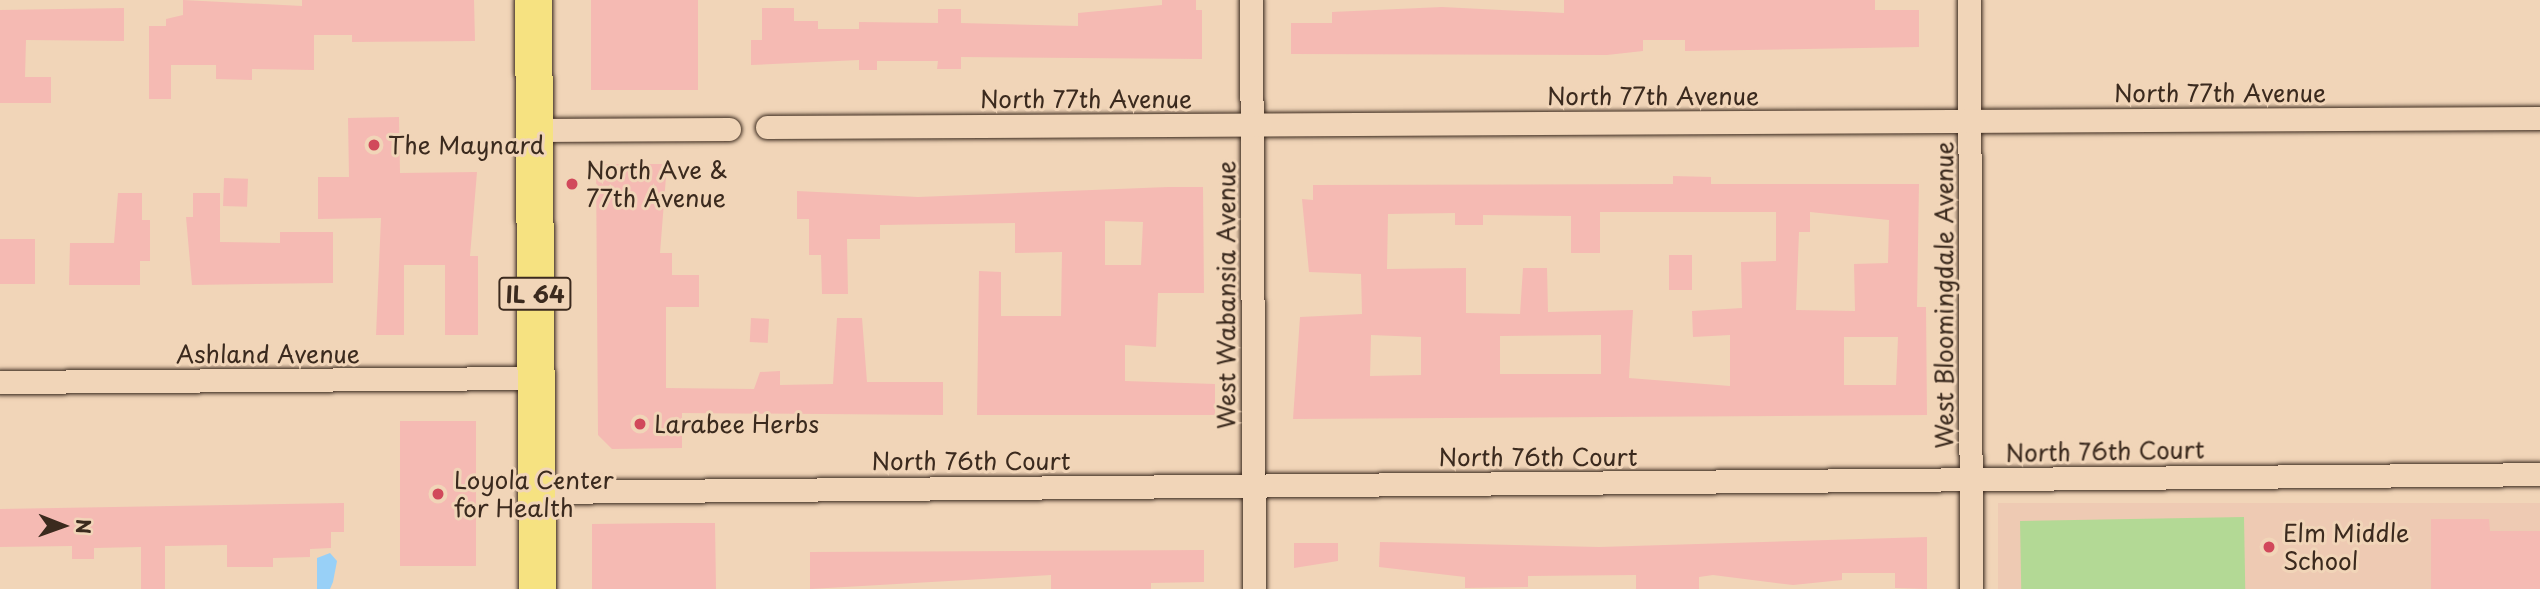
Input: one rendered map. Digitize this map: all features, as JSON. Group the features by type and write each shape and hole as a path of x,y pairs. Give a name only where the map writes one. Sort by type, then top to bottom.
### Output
{"main road":[{"name":"IL 64","path":"533,0 537,589"}],"street":[{"name":"West Wabansia Avenue","path":"1251,0 1254,589"},
{"name":"West Bloomingdale Avenue","path":"1969,0 1972,589"},
{"name":"North 77th Avenue","path":"767,127 2540,118"},
{"path":"534,130 729,129"},
{"name":"Ashland Avenue","path":"0,382 536,378"},
{"name":"North 76th Court","path":"537,492 2540,474"}],"shaded area":[{"name":"Elm Middle School","path":"1998,503 2540,503 2540,589 1998,589"}],"green space":[{"path":"2244,517 2245,589 2021,589 2020,521"}],"water":[{"path":"330,553 337,561 333,582 330,589 317,589 317,558"}],"building":[{"path":"183,0 302,6 302,0 474,0 475,41 352,42 352,35 314,35 314,70 252,69 252,80 216,79 216,65 171,65 171,99 149,99 149,26 166,26 166,19 183,15"},
{"path":"591,0 698,0 698,90 591,90"},
{"path":"1162,0 1196,0 1196,10 1202,10 1202,59 961,57 961,69 937,69 938,61 877,61 877,70 859,70 859,60 751,65 751,40 762,40 762,8 794,8 794,21 818,21 818,29 859,29 859,22 938,23 938,9 961,9 961,23 1078,26 1078,13 1162,5"},
{"path":"1564,0 1875,0 1875,10 1919,10 1919,47 1685,51 1685,40 1643,40 1643,51 1607,55 1291,54 1291,23 1332,23 1332,12 1442,7 1564,13"},
{"path":"124,8 124,41 26,40 25,77 51,77 51,103 0,103 0,10"},
{"path":"399,117 400,173 477,172 470,256 478,256 478,335 445,335 445,265 404,265 404,335 376,335 381,218 318,219 318,177 349,177 348,118"},
{"path":"596,164 667,164 660,253 672,253 672,275 699,275 699,307 666,307 666,388 754,389 760,372 780,371 780,385 833,384 837,318 862,318 867,382 943,382 943,415 682,413 682,448 612,449 598,435"},
{"path":"1673,176 1711,177 1711,184 1919,184 1917,307 1926,307 1927,415 1293,419 1300,317 1362,314 1361,274 1309,272 1302,199 1313,200 1313,185 1673,184","holes":["1600,212 1776,212 1776,261 1741,262 1742,308 1692,311 1693,337 1730,335 1730,386 1629,378 1633,310 1548,312 1547,268 1523,268 1520,314 1466,313 1466,268 1387,269 1388,214 1455,213 1455,225 1483,225 1483,215 1571,216 1571,253 1600,253","1810,212 1889,220 1888,263 1854,264 1855,311 1796,310 1799,232 1810,232","1371,335 1421,337 1421,375 1370,376","1601,335 1601,374 1500,374 1500,336","1844,337 1898,337 1896,385 1844,385"]},
{"path":"224,178 248,179 247,207 223,206"},
{"path":"1203,187 1204,293 1158,293 1156,347 1125,345 1125,381 1215,384 1215,415 977,415 979,271 1001,272 1001,316 1061,316 1062,252 1015,253 1015,223 880,225 880,239 847,239 848,294 822,294 821,255 809,255 809,219 797,219 797,191 918,197","holes":["1105,221 1143,222 1141,265 1105,265"]},
{"path":"118,193 142,193 142,220 150,220 150,261 140,261 140,285 69,285 70,243 114,243"},
{"path":"193,193 220,193 220,242 280,243 280,232 333,232 333,283 192,285 186,217 193,217"},
{"path":"0,239 35,239 35,284 0,284"},
{"path":"1669,255 1692,255 1692,290 1669,290"},
{"path":"751,318 769,319 768,343 750,342"},
{"name":"Loyola Center for Health","path":"400,421 476,421 476,566 400,566"},
{"path":"344,503 344,532 331,532 331,548 310,549 310,557 273,558 273,567 227,567 227,545 165,546 165,589 141,589 141,547 94,548 94,559 72,559 72,546 0,547 0,509"},
{"path":"2431,519 2489,519 2490,531 2540,531 2540,589 2431,589"},
{"path":"715,523 716,589 592,589 592,524"},
{"path":"1927,537 1927,589 1895,588 1895,573 1842,573 1842,580 1793,585 1713,575 1699,577 1699,589 1636,589 1636,575 1528,576 1528,587 1465,588 1465,577 1379,567 1380,542 1599,547"},
{"path":"1294,543 1338,543 1338,561 1294,568"},
{"path":"1204,550 1204,582 1151,583 1151,589 1051,589 1051,575 810,589 810,552"}],"place":[{"name":"The Maynard","path":"374,145"},
{"name":"North Ave & 77th Avenue","path":"572,184"},
{"name":"Larabee Herbs","path":"640,424"},
{"name":"Loyola Center for Health","path":"438,494"},
{"name":"Elm Middle School","path":"2269,547"}]}
